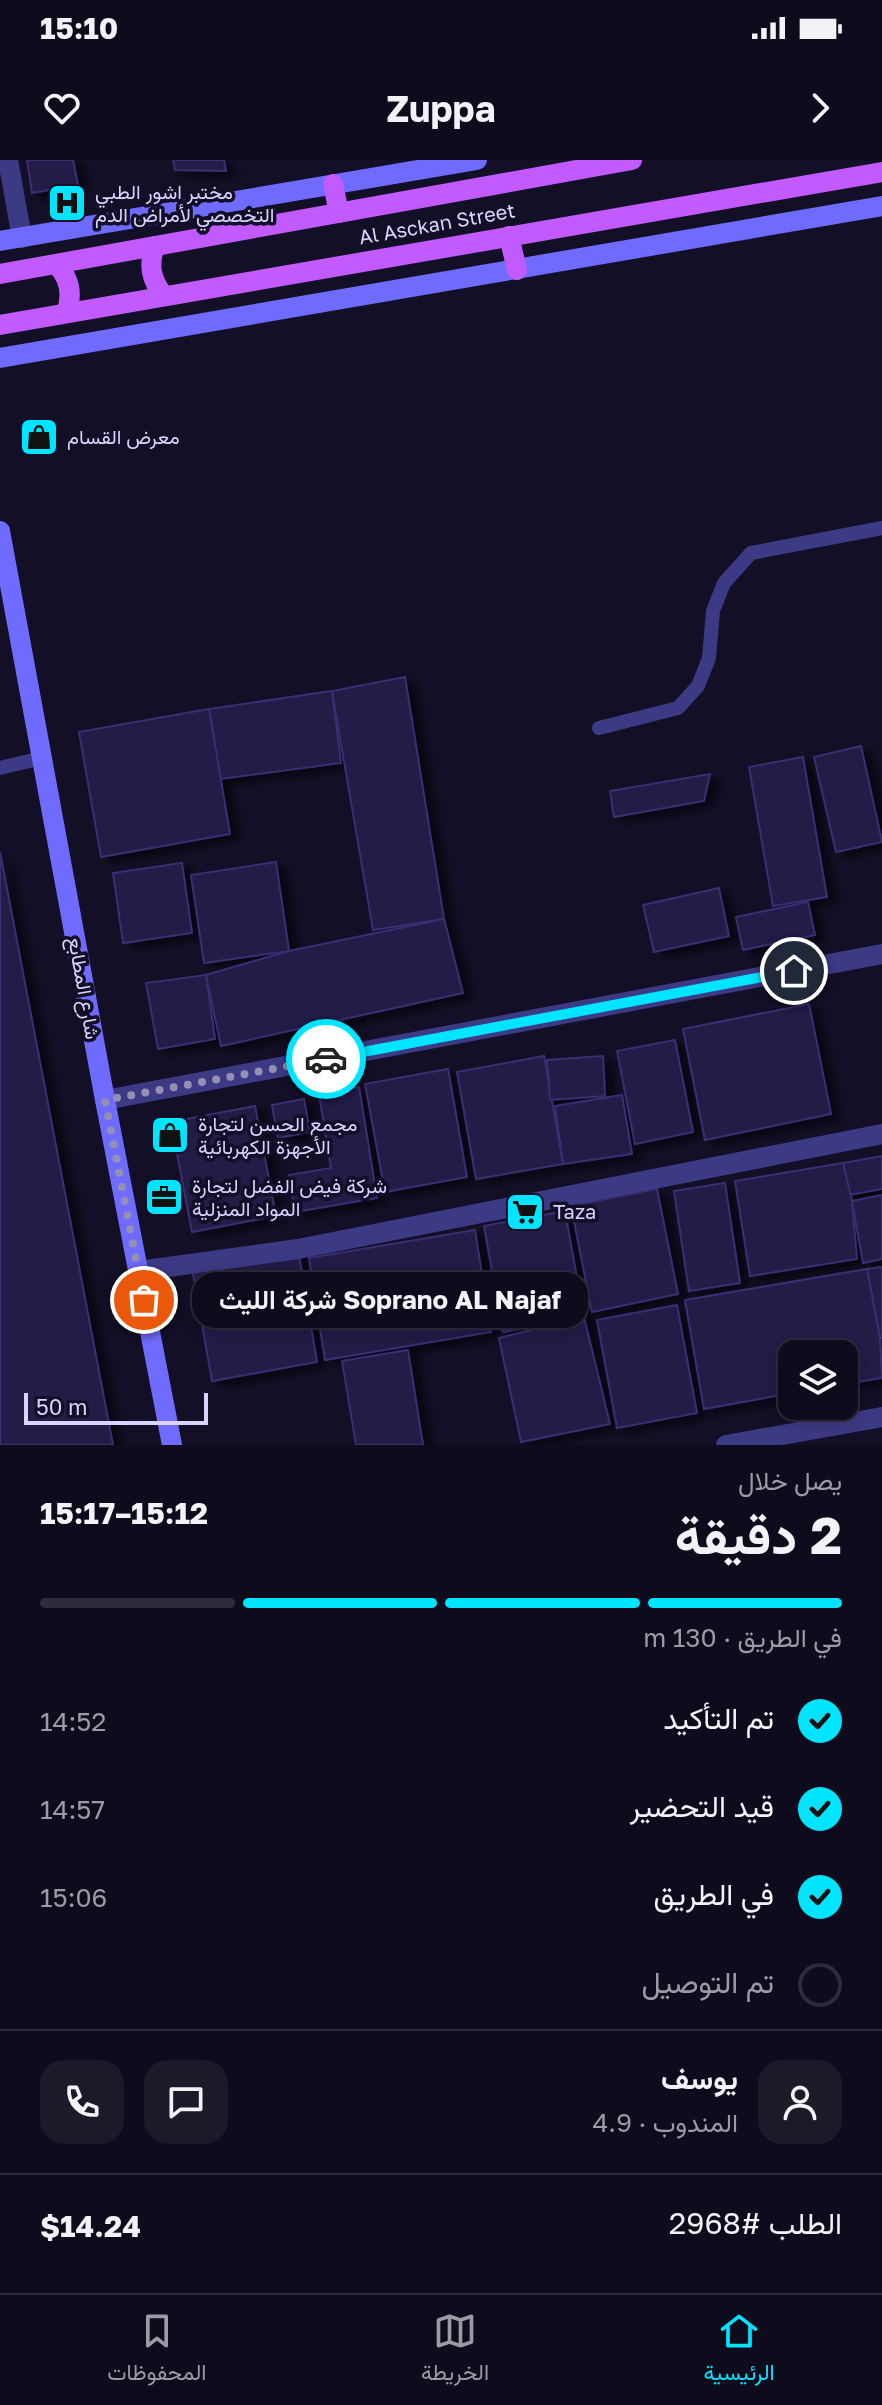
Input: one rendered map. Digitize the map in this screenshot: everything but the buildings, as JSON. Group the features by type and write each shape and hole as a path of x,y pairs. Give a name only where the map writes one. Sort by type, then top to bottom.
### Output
{"main road":[{"name":"Al Asckan Street","path":"0,274 632,160"},
{"name":"Al Asckan Street","path":"0,325 882,172"},
{"path":"333,184 339,213"},
{"path":"509,236 517,270"},
{"path":"155,246 151,273 164,296"},
{"path":"57,265 63,271 69,288 66,313"}],"street":[{"path":"8,160 22,238"},
{"path":"0,241 477,160"},
{"path":"0,358 882,206"},
{"name":"شارع المطابع","path":"0,531 172,1445"},
{"path":"105,1100 882,954"},
{"path":"139,1271 298,1249 882,1134"},
{"path":"726,1445 882,1417"}],"lane":[{"path":"599,728 678,708 698,686 709,658 713,611 724,583 751,553 882,528"},
{"path":"0,768 42,758"}],"way so far":[{"path":"144,1300 105,1100 326,1059"}],"place":[{"name":"مختبر اشور الطبي التخصصي لأمراض الدم","path":"67,203"},
{"name":"معرض القسام","path":"39,437"},
{"name":"مجمع الحسن لتجارة الأجهزة الكهربائية","path":"170,1135"},
{"name":"شركة فيض الفضل لتجارة المواد المنزلية","path":"164,1197"},
{"name":"Taza","path":"525,1212"},
{"name":"Soprano AL Najaf شركة الليث","path":"144,1300"}],"route":[{"path":"326,1059 794,971"}]}
